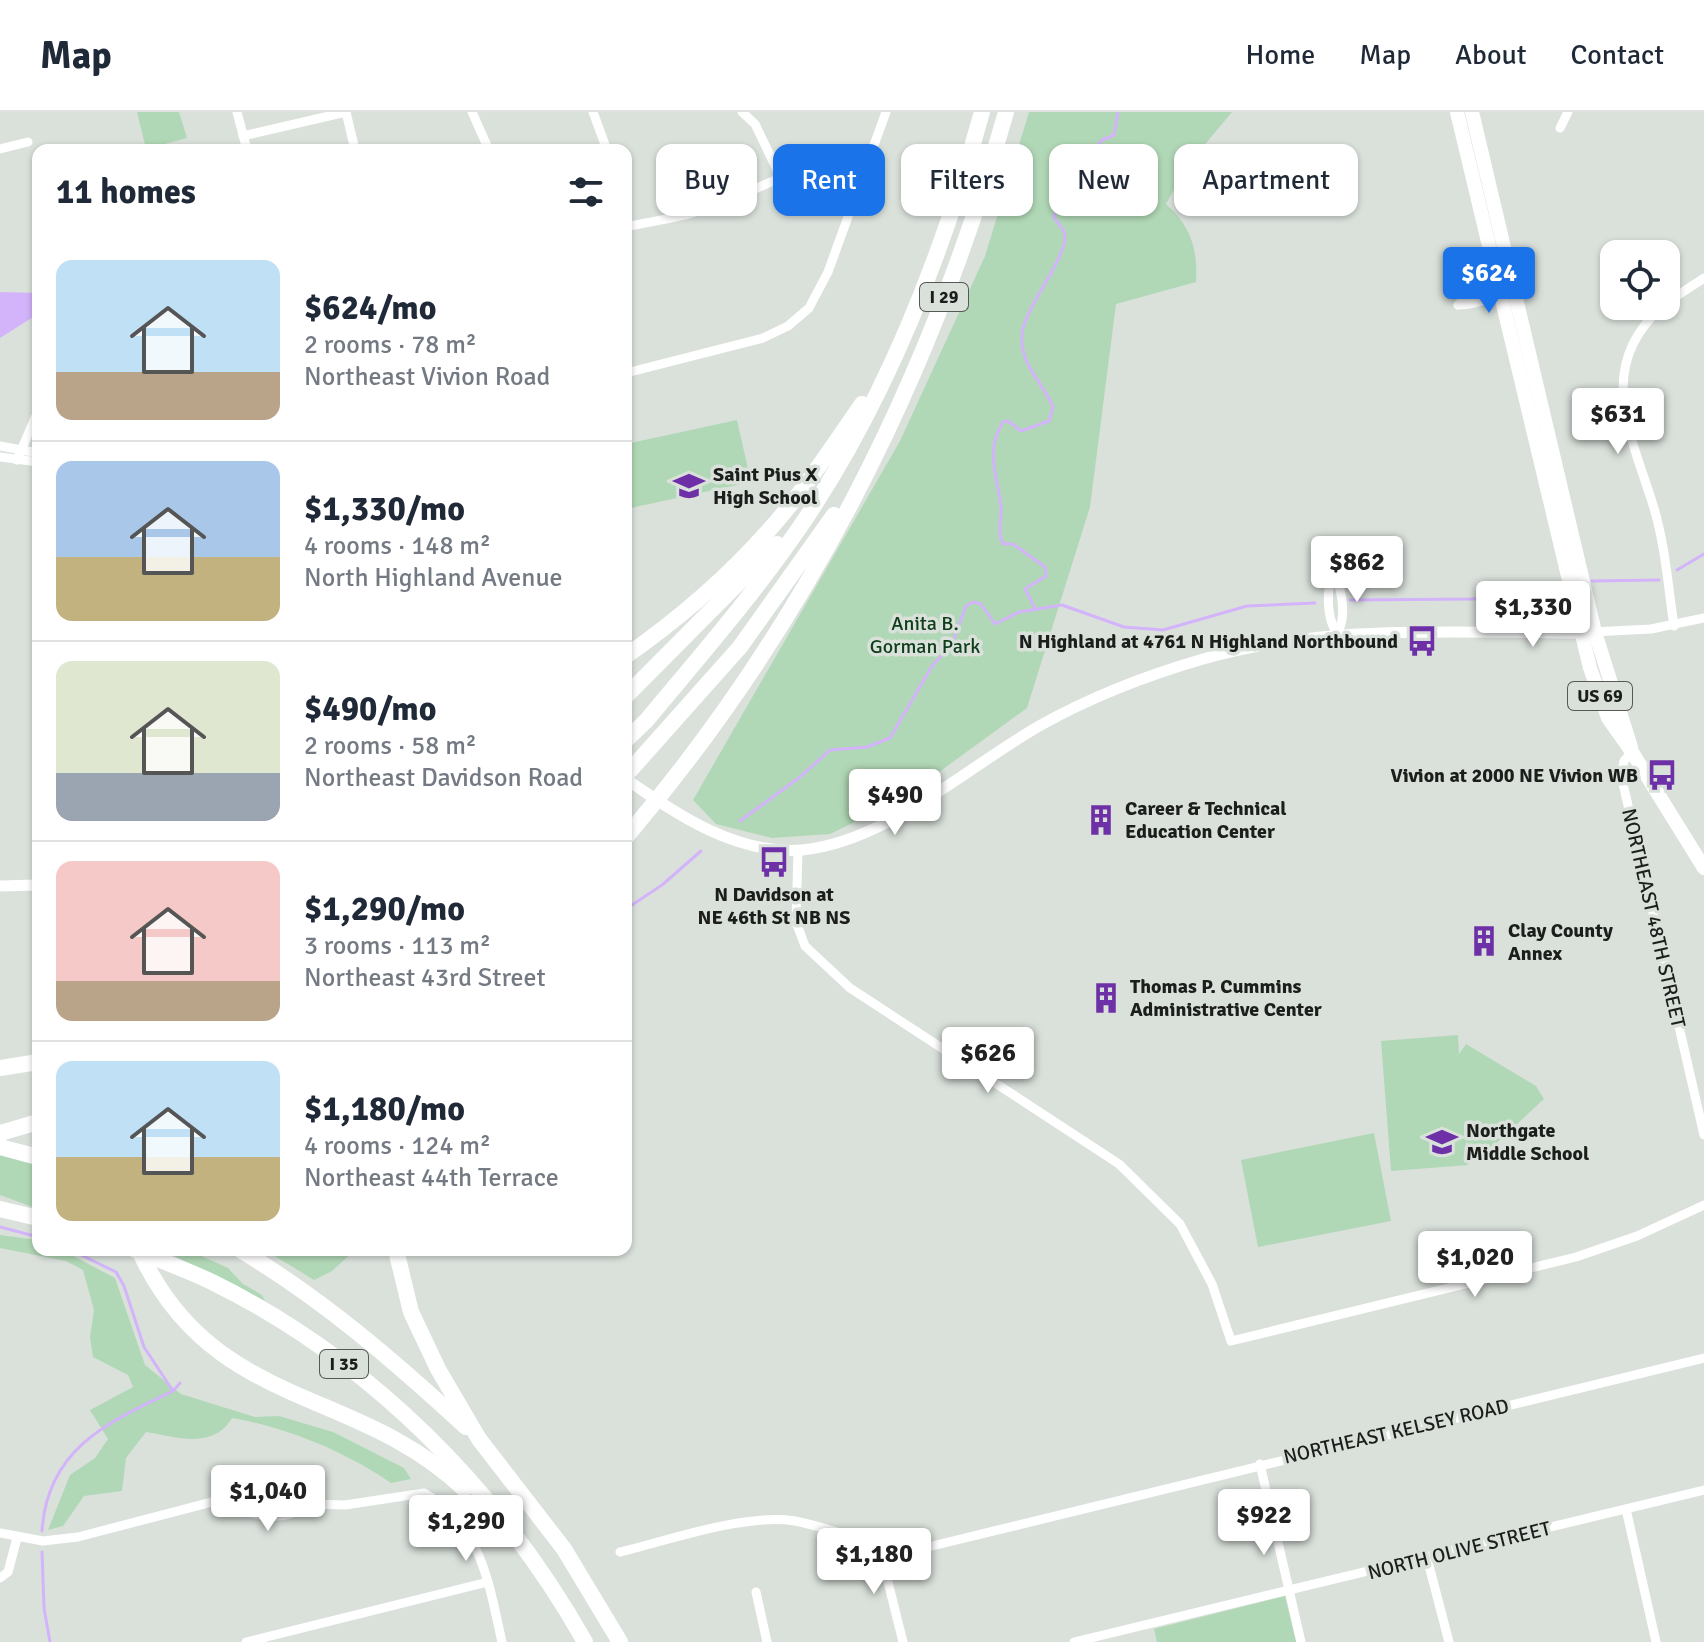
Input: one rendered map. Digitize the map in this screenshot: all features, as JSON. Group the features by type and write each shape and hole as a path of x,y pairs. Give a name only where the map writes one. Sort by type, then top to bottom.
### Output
{"highway":[{"name":"I 29","path":"632,734 764,577 851,445 932,270 982,112"},
{"name":"I 29","path":"632,770 740,647 864,476 928,341 982,197 1006,112"},
{"path":"632,652 682,614 758,541 803,487 884,374"},
{"path":"632,830 757,668 864,476"},
{"path":"632,690 805,519"},
{"path":"0,1068 32,1063"},
{"path":"0,1133 32,1124"},
{"path":"0,1147 32,1155"},
{"path":"0,1209 32,1217"},
{"path":"141,1256 165,1297 188,1324 227,1358 279,1389 399,1439 453,1478 511,1534"},
{"name":"I 35","path":"151,1256 214,1283 352,1369 424,1433 482,1493 585,1642"},
{"name":"I 35","path":"250,1256 290,1280 370,1339 479,1439 564,1549 620,1642"},
{"path":"397,1256 411,1312 479,1439"}],"main road":[{"name":"US 69","path":"1457,112 1480,206 1506,287 1588,633 1632,752 1704,868"},
{"name":"US 69","path":"1472,112 1497,217 1506,287"},
{"path":"1480,206 1497,217"}],"street":[{"path":"237,112 245,144"},
{"path":"243,136 346,112 354,144"},
{"path":"472,112 486,144"},
{"path":"593,112 605,144"},
{"path":"742,112 755,124 773,161"},
{"path":"875,144 886,112"},
{"path":"1560,128 1568,112"},
{"path":"0,149 28,142"},
{"path":"632,226 704,210 773,179"},
{"path":"632,371 763,338 798,319 818,297 849,216"},
{"path":"1680,293 1704,278"},
{"path":"1651,320 1637,337 1627,363 1623,394 1629,439 1659,529 1674,626"},
{"path":"17,460 32,425"},
{"path":"0,446 32,451"},
{"path":"0,457 32,461"},
{"path":"1334,571 1339,584 1343,625 1337,633 1332,626 1328,583 1334,571"},
{"path":"632,781 657,800 713,832 749,843 798,850 836,843 885,822 1040,726 1117,690 1203,659 1337,633 1419,629 1588,633 1674,626 1704,618"},
{"name":"NORTHEAST 48TH STREET","path":"1632,752 1624,761 1621,775 1704,1135"},
{"path":"798,850 796,922 805,946 850,988 1119,1164 1180,1224 1212,1284 1231,1341 1576,1257 1637,1236 1704,1205"},
{"path":"0,886 32,885"},
{"name":"NORTHEAST KELSEY ROAD","path":"620,1552 738,1525 777,1520 878,1542 928,1547 1704,1358"},
{"path":"1260,1464 1301,1642"},
{"path":"0,1533 43,1541 78,1537 223,1502 258,1490 299,1497 310,1504 345,1505 424,1493 452,1514 479,1550 502,1642"},
{"name":"NORTH OLIVE STREET","path":"1074,1642 1704,1490"},
{"path":"223,1502 253,1517 278,1517 300,1512 310,1504"},
{"path":"1626,1509 1656,1642"},
{"path":"0,1578 8,1572 17,1538"},
{"path":"878,1542 903,1642"},
{"path":"1427,1558 1449,1642"},
{"path":"246,1642 488,1582"},
{"path":"756,1592 767,1642"}],"green space":[{"path":"137,112 179,112 187,138 165,144 145,144"},
{"name":"Anita B. Gorman Park","path":"1029,112 1232,112 1205,144 1174,144 1174,190 1166,204 1182,221 1191,239 1196,259 1196,282 1116,304 1090,507 1027,708 902,799 830,834 772,838 716,824 693,800 900,441 985,256 997,216 1033,216 1033,144 1019,144"},
{"path":"737,420 751,482 632,508 632,443"},
{"path":"1458,1035 1459,1054 1466,1044 1536,1086 1544,1099 1478,1160 1466,1141 1468,1165 1391,1171 1381,1041"},
{"path":"1374,1133 1391,1221 1258,1247 1241,1160"},
{"path":"0,1155 32,1164 32,1207 0,1195"},
{"path":"0,1235 32,1239 32,1254 0,1248"},
{"path":"41,1256 73,1256 115,1278 145,1365 181,1394 255,1417 279,1416 333,1432 404,1468 411,1479 391,1483 315,1442 232,1418 224,1428 204,1438 146,1432 126,1458 122,1491 84,1496 63,1526 48,1530 70,1475 95,1458 108,1439 90,1410 133,1387 128,1375 93,1357 90,1337 94,1310 83,1270 66,1261"},
{"path":"174,1256 201,1256 228,1268 243,1284 262,1295 265,1301"},
{"path":"275,1256 348,1256 332,1271 314,1280"},
{"path":"1285,1596 1296,1642 1157,1642 1154,1629"}],"shaded area":[{"path":"0,292 32,293 32,318 0,338"}],"waterway":[{"path":"1035,608 1025,589 1046,576 1045,567 1013,544 1003,544 994,444 1003,422 1008,421 1021,431 1049,421 1053,407 1024,355 1022,334 1065,241 1064,232 1054,217 1057,206 1078,189 1092,153 1102,140 1114,135 1118,112"},
{"path":"1677,570 1704,554"},
{"path":"1592,581 1659,580"},
{"path":"1350,600 1473,599 1557,587"},
{"path":"740,821 800,777 830,750 867,747 890,738 932,666 952,644 966,606 973,602 981,604 995,624 1019,612 1062,605 1124,627 1163,630 1247,606 1315,603"},
{"path":"632,905 662,885 701,851"},
{"path":"0,1227 32,1235"},
{"path":"83,1256 116,1272 124,1286 144,1347 173,1391"},
{"path":"42,1531 46,1503 55,1479 69,1459 104,1427 173,1391 180,1383"},
{"path":"42,1552 44,1608 50,1642"}],"place":[{"name":"Saint Pius X High School","path":"689,486"},
{"name":"N Highland at 4761 N Highland Northbound","path":"1422,641"},
{"name":"Vivion at 2000 NE Vivion WB","path":"1662,775"},
{"name":"Career & Technical Education Center","path":"1101,820"},
{"name":"N Davidson at NE 46th St NB NS","path":"774,862"},
{"name":"Clay County Annex","path":"1484,941"},
{"name":"Thomas P. Cummins Administrative Center","path":"1106,998"},
{"name":"Northgate Middle School","path":"1442,1142"}]}
